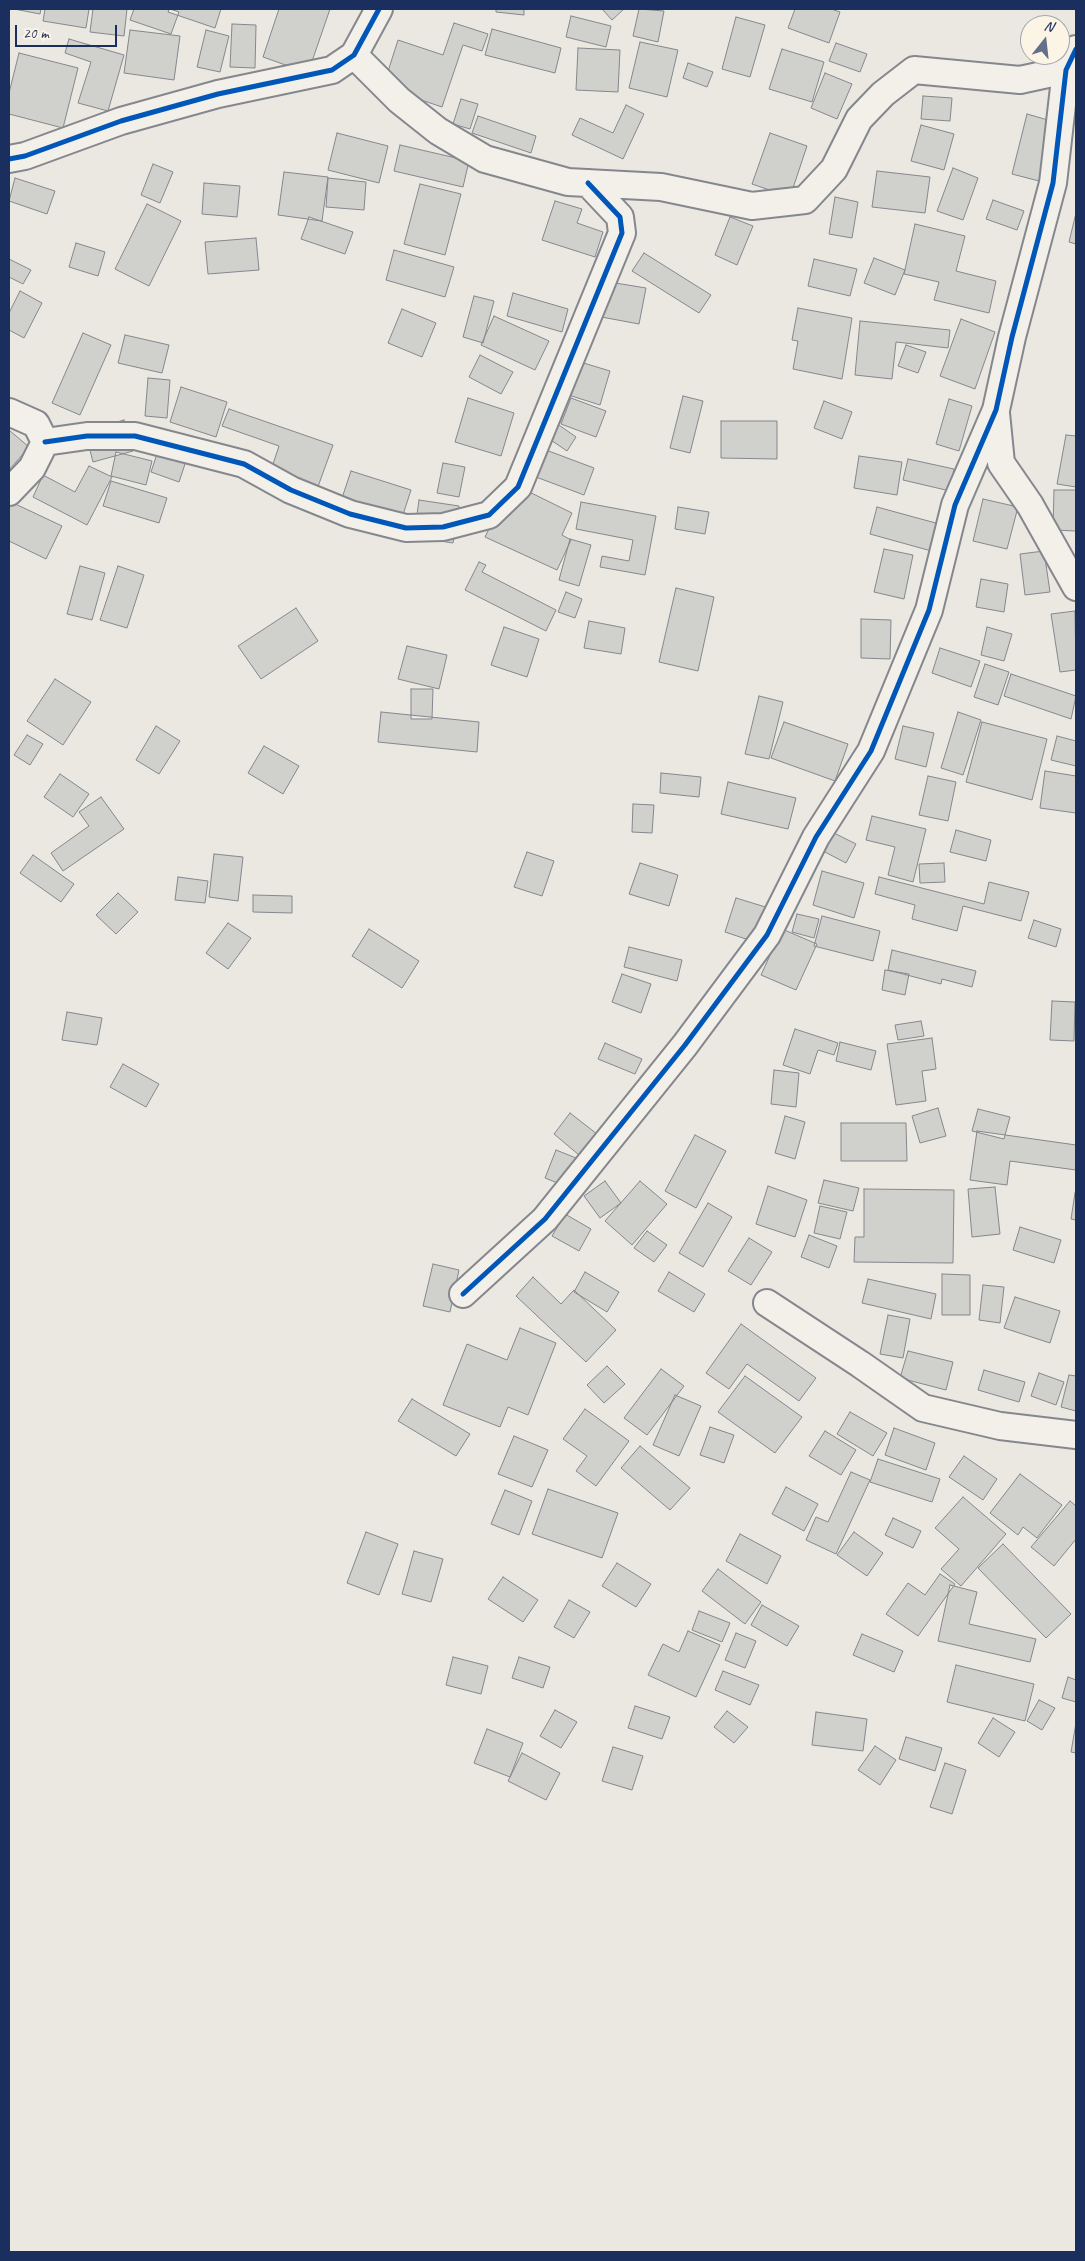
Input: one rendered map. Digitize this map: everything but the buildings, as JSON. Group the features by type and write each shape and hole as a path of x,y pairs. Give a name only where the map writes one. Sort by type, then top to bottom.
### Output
{"street":[{"path":"9,159 25,156 121,121 218,94 332,70 354,55 379,9"},
{"path":"354,55 399,100 438,131 485,159 568,182 661,187 752,206 805,200 834,168 860,119 883,94 914,70 1020,80 1071,59"},
{"path":"462,1294 544,1219 685,1045 767,935 816,837 871,751 929,610 954,505 996,410 1012,337 1053,182 1071,59"},
{"path":"45,442 87,436 135,436 244,464 290,490 350,514 406,528 443,527 489,515 518,487 622,233 620,217 588,183"},
{"path":"996,410 1001,463 1030,505 1076,587"},
{"path":"9,412 36,424 45,442"},
{"path":"9,492 32,468 45,442"},
{"path":"767,1303 860,1364 922,1408 1000,1426 1076,1435"}],"cycle path":[{"path":"9,159 25,156 121,121 218,94 332,70 354,55 379,9"},
{"path":"463,1294 545,1219 685,1045 767,935 816,837 871,751 929,610 955,505 996,410 1012,337 1053,183 1066,70 1076,49"},
{"path":"45,442 87,436 135,436 244,464 291,490 350,514 406,528 443,527 489,515 518,487 622,233 620,217 588,183"}]}
